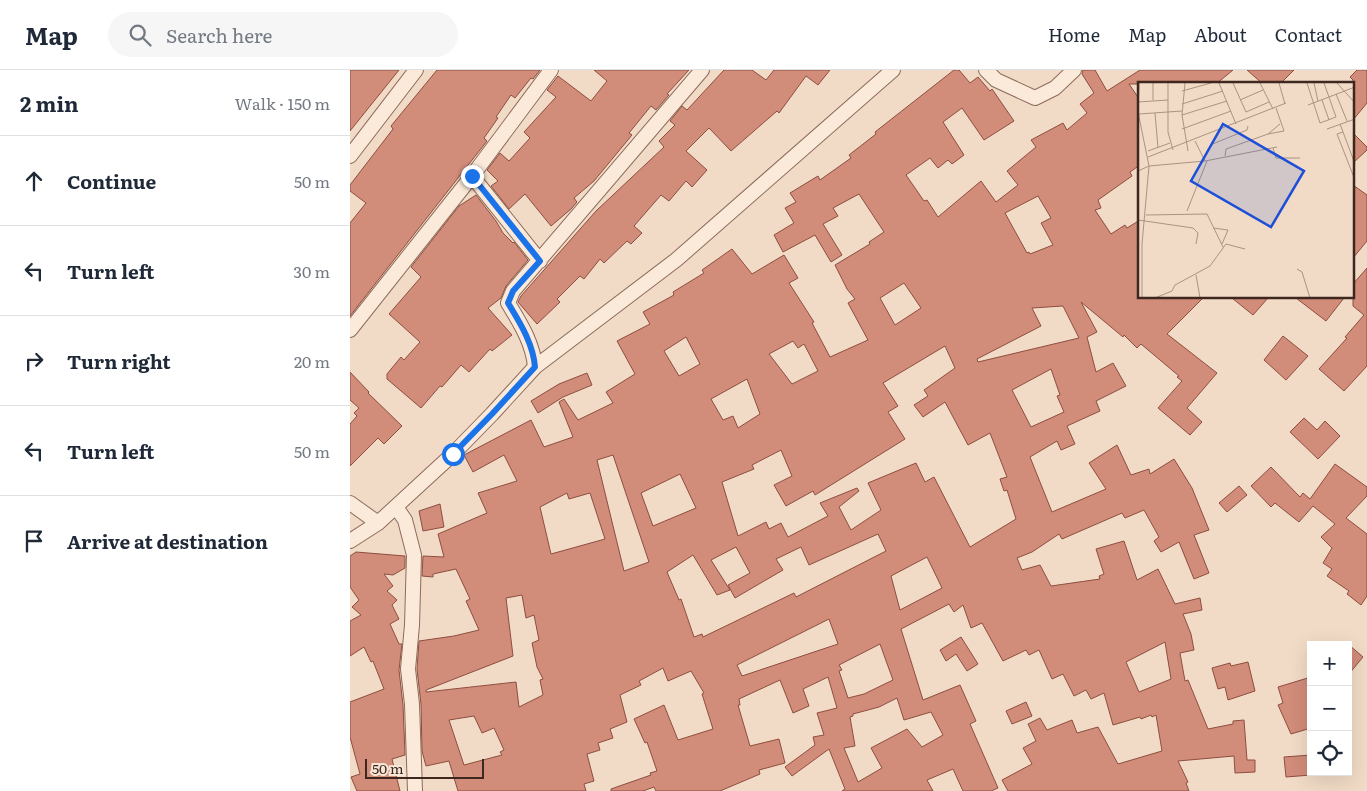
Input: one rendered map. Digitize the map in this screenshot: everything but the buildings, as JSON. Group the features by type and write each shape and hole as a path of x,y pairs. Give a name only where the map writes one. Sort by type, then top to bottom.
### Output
{"street":[{"path":"350,156 416,70"},
{"path":"350,330 472,176 551,70"},
{"path":"535,367 534,354 527,336 508,303 513,291 702,70"},
{"path":"350,540 378,522 396,507 453,454 535,367 676,260 893,70"},
{"path":"986,70 996,80 1035,98 1055,88 1074,70"},
{"path":"472,176 540,261"},
{"path":"350,503 378,522"},
{"path":"396,507 405,520 414,555 412,625 408,669 412,704 415,791"}],"route":[{"path":"453,454 535,367 534,354 527,336 508,303 513,291 540,261 472,176"}]}
